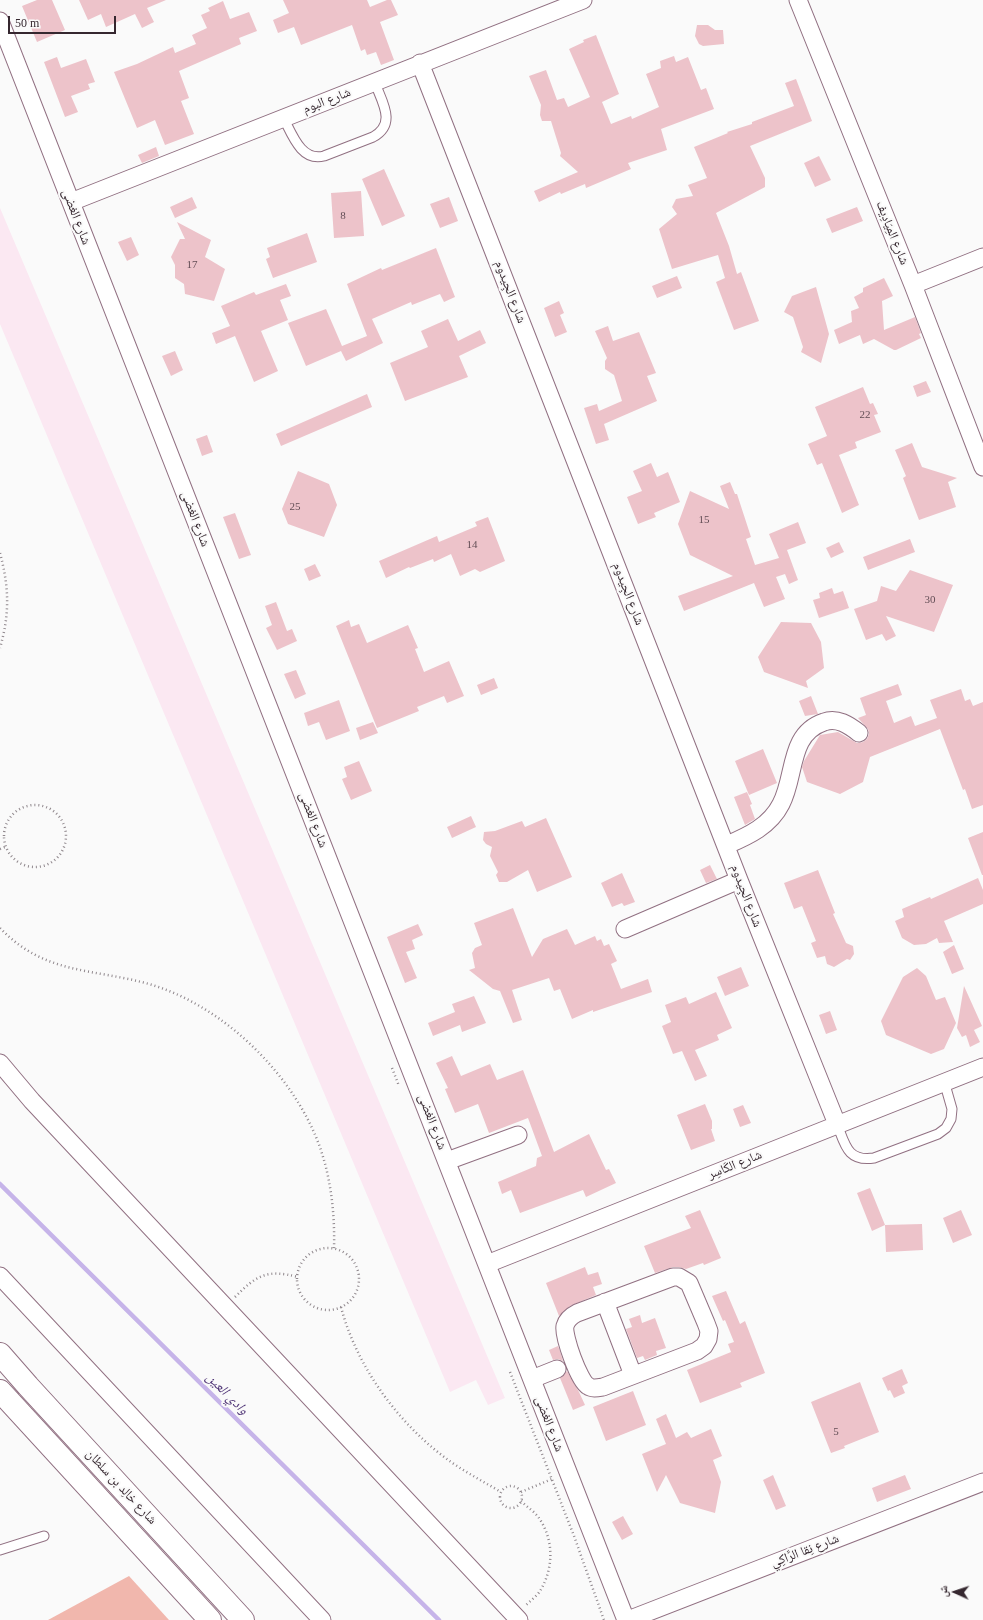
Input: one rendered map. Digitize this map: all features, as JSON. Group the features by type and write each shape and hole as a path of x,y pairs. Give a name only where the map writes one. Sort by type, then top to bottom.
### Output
{"street":[{"name":"شارع البوم","path":"71,202 283,117 375,83 583,0"},
{"name":"شارع المِيَادِيف","path":"798,0 912,284 983,467"},
{"name":"شارع الغضى","path":"0,21 627,1620"},
{"name":"شارع الجِيدوم","path":"420,64 837,1124"},
{"path":"912,284 983,257"},
{"path":"727,846 747,837 761,828 777,811 787,790 799,743 806,732 815,725 827,721 839,721 850,725 859,733"},
{"path":"625,929 740,880"},
{"path":"0,1063 32,1101 517,1618"},
{"name":"شارع الكَاسِر","path":"487,1264 944,1081 983,1067"},
{"path":"448,1162 518,1135"},
{"path":"0,1276 322,1620"},
{"path":"679,1277 689,1283 709,1331 708,1339 704,1346 697,1351 603,1387 592,1388 583,1382 567,1365 565,1331 568,1320 577,1313 668,1279 679,1277"},
{"path":"605,1302 633,1375"},
{"name":"شارع خالِد بن سلطان","path":"0,1354 243,1620"},
{"path":"532,1379 567,1365"},
{"name":"شارع خالِد بن سلطان","path":"0,1391 210,1620"},
{"name":"شارع نِقا الرَّاكِي","path":"627,1620 983,1482"}],"lane":[{"path":"283,117 304,153 310,157 317,158 324,156 373,137 380,133 385,127 387,119 386,111 375,83"},
{"path":"837,1124 847,1150 852,1154 863,1158 874,1158 938,1134 949,1124 952,1114 944,1081"},
{"path":"0,1550 44,1536"}],"path":[{"path":"0,553 8,598 5,632 0,648"},
{"path":"41,805 56,812 65,825 67,842 60,857 46,867 30,868 14,861 5,847 4,831 10,816 24,806 41,805"},
{"path":"0,849 5,847"},
{"path":"0,928 13,941 40,958 72,969 149,984 179,996 211,1014 233,1030 256,1050 296,1099 318,1142 328,1179 335,1221 334,1249"},
{"path":"334,1249 342,1252 353,1261 359,1276 357,1291 353,1297 342,1307 326,1310 311,1305 301,1293 298,1285 298,1277 299,1270 307,1257 320,1250 334,1249"},
{"path":"224,1307 250,1282 263,1275 282,1273 298,1277"},
{"path":"342,1307 346,1324 359,1355 379,1388 399,1414 423,1439 451,1461 501,1492"},
{"path":"521,1492 552,1479"},
{"path":"508,1486 518,1488 521,1492 521,1501 514,1508 504,1506 500,1497 501,1492 508,1486"},
{"path":"517,1618 540,1592 552,1558 549,1538 539,1518 521,1501"}],"shaded area":[{"path":"0,208 505,1398 488,1405 476,1380 450,1392 0,324"},
{"path":"129,1576 169,1620 48,1620"}],"building":[{"path":"37,0 52,0 65,30 37,42 22,6"},
{"path":"79,0 166,0 147,8 154,22 142,28 135,14 106,27 101,14 88,20"},
{"path":"283,0 367,0 370,7 387,0 391,0 398,15 380,22 394,60 381,65 376,52 367,55 365,49 361,51 352,25 301,45 294,27 278,33 273,20 289,13"},
{"path":"223,1 230,19 249,12 257,31 239,38 241,44 179,71 189,98 181,101 194,134 165,145 155,120 137,128 114,72 137,64 173,47 175,53 196,44 192,35 207,28 201,15 210,11 208,8"},
{"path":"697,25 708,25 715,30 723,30 724,44 703,46 699,44 695,36"},
{"path":"596,35 619,94 602,102 611,124 631,116 632,119 659,107 646,74 661,68 660,61 674,56 676,62 688,57 701,90 706,88 714,109 661,129 667,150 628,163 631,169 586,188 585,184 561,194 560,192 539,202 534,191 578,172 560,156 561,153 551,121 542,121 540,115 541,105 529,76 546,70 557,100 564,98 568,107 590,97 569,49 584,42 583,40"},
{"path":"57,57 61,68 86,59 95,82 88,84 90,89 71,96 78,112 65,117 44,62"},
{"path":"796,79 812,121 750,146 765,178 765,187 716,213 729,246 737,274 741,272 759,321 734,330 716,282 725,278 718,255 672,269 659,229 677,214 672,207 676,199 693,196 688,185 707,178 694,147 728,133 727,132 752,124 752,122 794,106 785,83"},
{"path":"156,147 159,156 142,163 138,155"},
{"path":"819,156 831,180 815,187 804,163"},
{"path":"384,169 405,216 382,226 362,179"},
{"path":"361,191 364,236 334,238 331,193"},
{"path":"192,197 197,208 175,218 170,207"},
{"path":"449,197 458,221 440,228 430,204"},
{"path":"857,207 863,221 832,233 826,219"},
{"path":"177,222 211,240 205,257 225,269 214,301 185,294 184,284 175,278 175,265 171,257 180,239 185,239"},
{"path":"307,233 317,262 273,278 266,259 270,257 267,248"},
{"path":"131,237 139,255 127,261 118,242"},
{"path":"436,248 455,297 444,302 440,294 412,305 411,302 372,319 383,343 346,361 341,351 306,366 288,323 326,309 342,346 367,336 347,284 381,268 382,270"},
{"path":"677,276 682,288 657,298 652,286"},
{"path":"884,278 893,296 882,301 884,330 915,317 921,333 919,334 921,338 896,350 874,339 863,344 860,335 839,344 834,330 852,322 851,311 859,308 854,297 863,292 863,288"},
{"path":"286,284 291,296 280,300 288,320 261,331 278,371 254,382 235,336 216,344 212,333 230,326 221,306 254,292 256,295"},
{"path":"816,287 829,334 821,363 801,352 803,347 793,317 784,312 792,296"},
{"path":"559,301 564,313 560,315 567,332 555,337 544,308"},
{"path":"448,319 458,341 480,330 486,343 459,356 468,377 405,401 390,363 428,347 421,331"},
{"path":"608,326 613,341 639,332 656,373 647,376 657,401 604,424 609,440 596,444 584,408 597,404 599,411 622,401 614,375 605,369 605,361 607,358 595,331"},
{"path":"175,351 183,370 171,376 162,356"},
{"path":"926,381 931,392 917,397 913,386"},
{"path":"863,387 870,404 873,403 878,414 874,415 881,432 855,442 857,448 839,455 859,505 842,513 822,463 817,465 808,444 827,436 815,407"},
{"path":"367,394 372,407 281,446 276,434"},
{"path":"207,435 213,452 202,456 196,439"},
{"path":"912,443 922,467 957,478 948,482 956,507 919,520 903,478 906,476 895,450"},
{"path":"651,463 657,477 668,472 680,502 654,513 656,517 638,524 627,497 642,491 633,471"},
{"path":"298,471 329,484 337,505 324,537 288,524 282,509"},
{"path":"730,482 735,494 737,494 751,537 746,539 755,565 779,558 769,534 798,522 806,543 787,550 798,580 789,584 785,574 776,577 785,599 764,607 754,583 684,611 678,596 733,576 690,555 678,524 690,491 729,509 720,486"},
{"path":"235,513 251,555 239,559 223,517"},
{"path":"488,517 505,561 480,572 475,569 460,576 451,554 434,562 433,559 410,568 409,567 386,578 379,561 437,536 439,542 477,526 475,522"},
{"path":"910,539 915,552 868,570 863,557"},
{"path":"839,542 844,552 831,558 826,548"},
{"path":"315,564 321,576 309,581 304,569"},
{"path":"910,570 953,585 934,632 886,616 896,636 886,641 882,634 866,640 854,609 877,601 881,586 896,591"},
{"path":"832,588 834,594 843,591 849,608 819,618 813,600 820,598 819,593"},
{"path":"276,602 287,631 292,629 297,641 277,650 266,628 272,625 265,606"},
{"path":"349,620 351,627 359,624 367,643 408,625 418,648 415,649 424,672 449,661 464,696 447,703 444,696 417,707 419,711 377,728 336,626"},
{"path":"781,622 811,623 821,642 824,668 806,681 808,688 764,672 758,657"},
{"path":"296,670 306,694 295,699 284,674"},
{"path":"494,678 498,688 481,695 477,685"},
{"path":"898,684 902,695 886,701 894,723 911,716 915,726 937,718 930,700 961,689 965,701 970,699 973,706 983,702 983,805 972,809 965,789 963,790 940,729 870,757 863,782 840,794 807,782 802,767 820,735 838,732 857,743 863,742 867,739 869,734 868,729 858,718 866,715 860,698"},
{"path":"811,696 818,714 805,716 799,701"},
{"path":"339,700 350,731 326,740 319,722 308,726 304,713"},
{"path":"373,722 378,733 360,740 356,728"},
{"path":"763,749 777,783 749,795 735,761"},
{"path":"359,761 372,791 351,800 342,779 347,777 344,767"},
{"path":"747,792 752,804 750,805 755,819 745,825 734,797"},
{"path":"471,816 476,827 452,838 447,827"},
{"path":"546,818 572,877 537,892 528,870 507,882 499,882 496,875 498,872 490,856 492,847 486,844 483,840 484,832 495,831 522,821 525,827"},
{"path":"983,832 983,875 982,875 968,838"},
{"path":"710,865 717,879 706,883 700,870"},
{"path":"818,870 835,913 833,914 846,943 853,946 854,954 850,960 847,959 834,967 827,964 825,956 817,958 811,943 816,941 802,906 794,909 784,883"},
{"path":"622,873 635,902 624,906 622,903 612,907 601,883"},
{"path":"978,878 983,890 983,904 944,921 953,942 939,943 937,938 926,944 914,945 902,938 895,921 904,917 902,909 930,897 931,899"},
{"path":"513,908 532,957 543,939 567,929 575,945 595,936 597,941 601,939 604,946 609,944 617,961 611,964 621,989 648,979 652,992 593,1012 593,1010 572,1019 560,989 554,991 549,978 512,990 522,1020 513,1023 500,991 493,989 469,970 475,968 472,953 475,948 482,945 474,923"},
{"path":"418,924 423,935 412,940 415,949 406,952 417,978 405,983 387,937"},
{"path":"954,945 964,969 952,974 943,952"},
{"path":"741,967 749,986 725,996 717,977"},
{"path":"917,968 926,976 936,1000 945,997 956,1023 944,1049 931,1054 886,1035 881,1021 903,977"},
{"path":"964,986 982,1026 974,1030 980,1042 970,1047 966,1035 962,1037 957,1028"},
{"path":"716,992 732,1028 717,1035 719,1040 695,1050 707,1076 695,1081 682,1051 673,1054 662,1026 671,1022 665,1005 686,997 689,1004"},
{"path":"474,996 486,1023 462,1032 460,1025 433,1036 428,1023 455,1012 452,1004"},
{"path":"830,1011 837,1030 826,1034 819,1015"},
{"path":"452,1056 461,1076 490,1064 497,1080 523,1070 554,1152 589,1134 606,1170 609,1169 616,1183 586,1197 583,1190 520,1213 511,1190 502,1194 498,1182 536,1166 537,1158 542,1156 528,1118 489,1133 478,1104 455,1113 445,1089 448,1088 436,1063"},
{"path":"705,1104 712,1121 711,1129 715,1141 691,1150 677,1115"},
{"path":"743,1105 751,1123 740,1127 733,1109"},
{"path":"870,1188 885,1225 872,1231 857,1193"},
{"path":"700,1210 721,1258 704,1265 703,1263 686,1269 673,1267 655,1273 644,1246 691,1228 685,1216"},
{"path":"961,1210 972,1235 953,1243 943,1218"},
{"path":"922,1224 923,1250 886,1252 885,1225"},
{"path":"585,1267 588,1275 598,1272 602,1284 593,1287 596,1295 570,1306 559,1316 546,1283"},
{"path":"726,1291 740,1324 745,1321 765,1373 740,1383 742,1387 700,1403 687,1370 731,1352 728,1344 734,1342 725,1320 723,1321 712,1296"},
{"path":"640,1315 642,1323 655,1318 666,1348 656,1351 657,1355 645,1360 643,1356 637,1358 626,1329 632,1327 629,1319"},
{"path":"558,1346 563,1361 558,1359 553,1360 549,1350"},
{"path":"902,1369 908,1383 902,1386 905,1393 894,1398 890,1390 888,1391 882,1378"},
{"path":"567,1371 585,1405 573,1410 560,1378"},
{"path":"860,1382 879,1432 844,1446 845,1448 831,1453 811,1402"},
{"path":"633,1391 646,1425 606,1441 593,1407"},
{"path":"666,1414 676,1438 687,1432 691,1438 711,1429 722,1456 713,1460 721,1482 715,1513 680,1503 666,1475 657,1492 642,1454 666,1444 656,1419"},
{"path":"773,1475 786,1506 776,1510 763,1480"},
{"path":"905,1475 911,1489 877,1502 872,1488"},
{"path":"623,1516 633,1534 622,1540 612,1522"}],"waterway":[{"name":"وادي العين","path":"0,1184 439,1620"}]}
